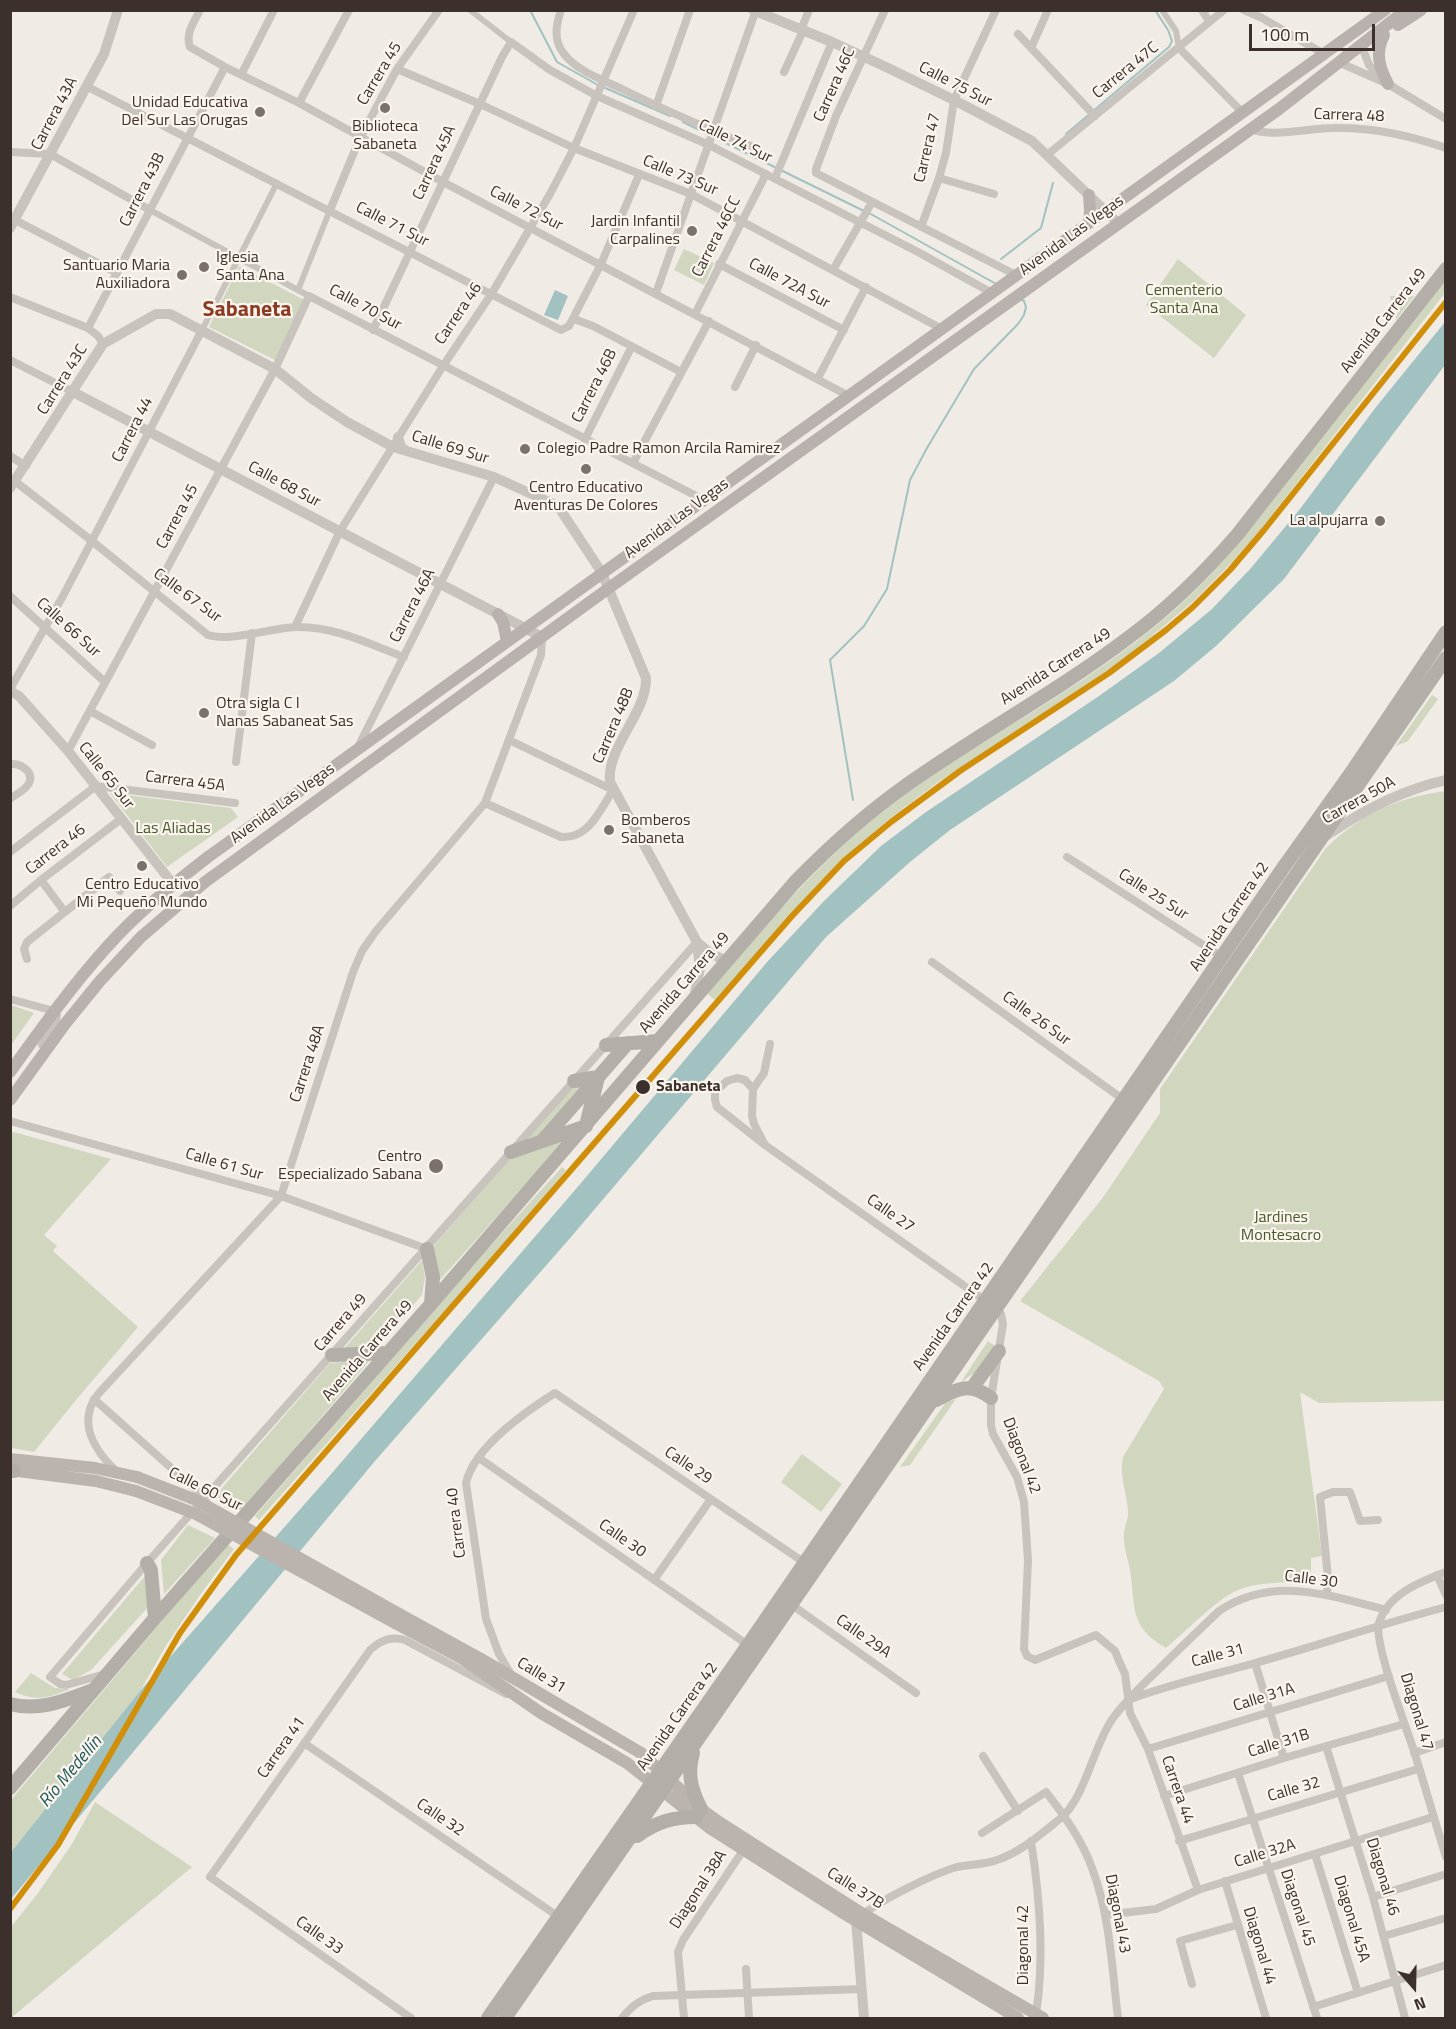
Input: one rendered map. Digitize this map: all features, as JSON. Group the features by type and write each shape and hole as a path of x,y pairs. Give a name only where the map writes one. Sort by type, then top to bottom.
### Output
{"highway":[{"name":"Avenida Carrera 49","path":"10,1788 155,1618 586,1126 801,876 841,837 909,783 1112,650 1168,606 1214,561 1258,508 1446,269"},
{"name":"Avenida Carrera 42","path":"491,2016 559,1917 662,1781 695,1745 932,1403 991,1304 1124,1100 1446,632"},
{"name":"Avenida Carrera 42","path":"506,2019 623,1850 662,1781 748,1645 1212,998 1446,658"},
{"path":"1375,761 1385,722"},
{"path":"1174,1027 1212,998"},
{"path":"606,1045 658,1041"},
{"path":"541,1142 628,1042"},
{"path":"511,1152 586,1126 598,1077"},
{"path":"574,1081 598,1077"},
{"path":"427,1249 432,1277 431,1304"},
{"path":"972,1388 999,1351"},
{"path":"332,1355 388,1353"},
{"path":"932,1403 955,1390 972,1388 991,1398"},
{"path":"147,1563 151,1570 155,1618"},
{"path":"765,1644 784,1593"},
{"path":"10,1704 31,1707 56,1704 94,1689"},
{"path":"623,1850 648,1828 662,1821 698,1813 690,1780 695,1745"}],"main road":[{"name":"Avenida Las Vegas","path":"10,1072 54,1011 107,947 173,884 358,748 1385,10"},
{"path":"1362,46 1406,10"},
{"path":"1362,46 1384,35 1420,10"},
{"path":"1384,35 1379,45 1378,62 1388,84"},
{"name":"Avenida Las Vegas","path":"10,1100 65,1024 124,953 169,912 230,863 609,588 1293,99 1338,62 1362,46"},
{"path":"1089,195 1089,222"},
{"path":"498,614 503,622 507,641"},
{"name":"Calle 60 Sur","path":"11,1468 116,1472 137,1477 196,1500 398,1619"},
{"name":"Calle 60 Sur","path":"11,1468 96,1481 136,1491 196,1514 398,1619"},
{"name":"Calle 31","path":"398,1619 516,1680 631,1747 650,1760 662,1781"},
{"name":"Calle 31","path":"398,1619 478,1668 541,1713 662,1781"},
{"name":"Calle 37B","path":"662,1781 744,1849 860,1917 1040,2016"},
{"name":"Calle 37B","path":"698,1813 1018,2019"}],"street":[{"name":"Carrera 43A","path":"13,224 104,54 118,10"},
{"name":"Calle 72 Sur","path":"200,10 188,34 190,47 819,378 849,396"},
{"path":"242,75 274,10"},
{"path":"298,103 349,10"},
{"name":"Carrera 45","path":"298,290 360,138 397,69 439,10"},
{"name":"Calle 74 Sur","path":"470,10 550,69 656,106 712,138 766,174 777,176 862,219 994,291"},
{"name":"Calle 74 Sur","path":"561,10 555,31 558,45 563,54 601,88 712,138 756,148"},
{"name":"Carrera 46","path":"296,627 340,531 531,228 574,148 634,10"},
{"path":"656,106 690,10"},
{"path":"784,72 808,10"},
{"name":"Carrera 46C","path":"871,204 816,173 816,169 836,116 885,10"},
{"name":"Carrera 47","path":"921,227 939,178 951,126 954,100 996,10"},
{"path":"1032,46 1048,10"},
{"path":"1162,10 1176,31 1179,48 1242,112"},
{"path":"1202,10 1209,21"},
{"name":"Carrera 47C","path":"1047,155 1092,113 1179,48 1224,10"},
{"path":"1245,10 1324,54"},
{"path":"656,293 755,11"},
{"name":"Calle 75 Sur","path":"755,11 864,57 1032,141 1119,224"},
{"path":"1018,34 1032,46 1092,113"},
{"name":"Carrera 45A","path":"373,330 511,42"},
{"path":"777,176 832,42"},
{"path":"1362,46 1373,72 1388,84"},
{"path":"1338,62 1388,84 1446,119"},
{"name":"Carrera 43B","path":"88,328 225,67"},
{"name":"Calle 73 Sur","path":"397,69 480,104 574,148 691,194 942,329"},
{"name":"Calle 71 Sur","path":"86,86 561,330 567,328 574,319"},
{"name":"Carrera 48","path":"1251,129 1257,132 1273,133 1321,128 1359,128 1417,138 1446,148"},
{"name":"Calle 70 Sur","path":"10,152 50,154 373,330 704,500"},
{"name":"Carrera 46CC","path":"695,314 766,174"},
{"path":"639,175 601,264 574,319 593,326 631,348 681,372"},
{"path":"939,178 994,194"},
{"name":"Carrera 44","path":"10,690 149,432 277,183"},
{"path":"833,270 871,204 921,227 1013,278"},
{"path":"13,224 117,273"},
{"name":"Calle 72A Sur","path":"719,264 844,330"},
{"path":"819,378 867,287"},
{"name":"Carrera 45","path":"68,751 275,369 309,296"},
{"path":"10,297 88,328 98,336 103,344"},
{"name":"Calle 69 Sur","path":"164,312 275,369 347,422 396,442 405,450 494,477 558,506 602,573 643,667 647,686"},
{"name":"Carrera 43C","path":"13,485 103,344 164,312"},
{"path":"633,463 709,321"},
{"path":"735,387 756,345"},
{"name":"Carrera 46B","path":"585,439 631,348"},
{"name":"Calle 68 Sur","path":"10,360 542,637"},
{"path":"10,456 26,466"},
{"name":"Carrera 46A","path":"358,748 494,477"},
{"name":"Calle 67 Sur","path":"13,485 92,540 208,635 214,637 296,627 334,631 404,657"},
{"name":"Calle 66 Sur","path":"10,596 105,682"},
{"path":"236,762 252,633"},
{"name":"Carrera 48A","path":"94,1399 281,1196 353,972 362,951 485,802 541,655 542,637"},
{"name":"Carrera 48B","path":"485,802 561,837 576,836 590,827 613,790 609,775 611,766 647,686"},
{"name":"Calle 65 Sur","path":"10,690 19,696 68,751 173,884"},
{"path":"90,711 152,745"},
{"path":"509,740 613,790 696,942 700,968 694,999"},
{"path":"10,799 28,785 29,780 25,767 12,763"},
{"name":"Carrera 50A","path":"1321,839 1348,821 1388,800 1446,780"},
{"path":"10,852 96,786"},
{"name":"Carrera 45A","path":"96,786 235,803"},
{"name":"Carrera 46","path":"10,906 121,819"},
{"name":"Calle 25 Sur","path":"1067,857 1222,957"},
{"path":"27,959 24,949 27,942 109,877 120,891"},
{"path":"41,880 64,911"},
{"path":"696,942 710,953 726,961"},
{"name":"Carrera 49","path":"109,1672 66,1685 50,1677 147,1563 206,1499 696,942"},
{"name":"Calle 26 Sur","path":"932,962 1124,1100"},
{"path":"10,999 54,1011 57,1015 55,1025 32,1061 26,1078"},
{"path":"765,1145 752,1116 753,1089 764,1073 770,1044"},
{"name":"Calle 27","path":"753,1089 745,1080 737,1078 727,1081 716,1092 717,1107 765,1145 991,1304"},
{"name":"Calle 61 Sur","path":"10,1121 281,1196 427,1249"},
{"name":"Diagonal 42","path":"991,1304 1001,1314 1003,1324 991,1398 990,1415 993,1434 1017,1477 1024,1502 1028,1560 1025,1652 1027,1656 1035,1660 1091,1636 1099,1636 1115,1651 1125,1674 1127,1700"},
{"name":"Calle 29","path":"555,1393 805,1563"},
{"name":"Carrera 40","path":"516,1680 491,1637 466,1492 467,1478 478,1458 508,1427 555,1393"},
{"path":"116,1472 100,1455 90,1433 90,1410 94,1399 206,1499"},
{"name":"Calle 30","path":"478,1458 748,1645"},
{"path":"1327,1594 1328,1578 1320,1497 1333,1492 1350,1492 1360,1521 1378,1520"},
{"path":"654,1580 711,1499"},
{"path":"1378,1624 1398,1596 1415,1584 1441,1574 1446,1595"},
{"name":"Calle 30","path":"1127,1700 1219,1611 1233,1602 1259,1593 1282,1590 1327,1594 1386,1610"},
{"name":"Calle 29A","path":"792,1605 916,1693"},
{"name":"Calle 31","path":"1127,1700 1378,1624 1446,1607"},
{"name":"Diagonal 47","path":"1378,1624 1389,1676 1446,1857"},
{"name":"Calle 31","path":"383,1640 398,1638 405,1640 541,1713"},
{"name":"Carrera 41","path":"210,1877 370,1650 383,1640"},
{"path":"1255,1663 1284,1758"},
{"name":"Calle 31A","path":"1148,1749 1389,1676"},
{"path":"864,2019 860,1917 942,1872 960,1866 994,1862 1031,1841 1064,1815 1078,1794 1105,1731 1127,1700"},
{"name":"Carrera 44","path":"1127,1700 1148,1749 1198,1890"},
{"name":"Calle 31B","path":"1164,1796 1284,1758 1404,1724"},
{"path":"1414,1753 1446,1742"},
{"name":"Calle 32","path":"304,1743 559,1917"},
{"name":"Diagonal 46","path":"1326,1746 1373,1897 1405,2019"},
{"path":"982,1833 1018,1811 983,1756"},
{"name":"Calle 32","path":"1179,1841 1418,1768"},
{"name":"Diagonal 45","path":"1238,1773 1317,2019"},
{"name":"Diagonal 43","path":"1018,1811 1046,1792 1064,1815 1092,1868 1105,1915 1118,2019"},
{"name":"Calle 32A","path":"1105,1915 1156,1909 1198,1890 1433,1817"},
{"name":"Diagonal 42","path":"1031,1841 1040,1914 1040,2016"},
{"name":"Diagonal 38A","path":"684,2019 678,1952 683,1940 744,1849"},
{"name":"Diagonal 45A","path":"1315,1854 1358,1993"},
{"path":"1373,1897 1446,1874"},
{"name":"Calle 33","path":"210,1877 411,2019"},
{"name":"Diagonal 44","path":"1226,1881 1266,2019"},
{"path":"1384,1936 1446,1918"},
{"path":"1192,1984 1180,1941 1237,1924"},
{"path":"1313,2007 1446,1965"},
{"path":"746,1969 749,2019"},
{"path":"622,2019 640,2000 653,1996 862,1989"}],"green space":[{"path":"684,249 714,263 704,285 674,270"},
{"name":"Cementerio Santa Ana","path":"1178,259 1246,315 1214,358 1146,305"},
{"path":"239,266 304,300 275,360 209,327"},
{"path":"1445,280 1445,293 1265,524 1195,600 1123,660 937,783 888,820 818,884 715,1000 707,994 808,880 876,817 949,765 1100,668 1190,596 1257,520"},
{"path":"1390,296 1414,296 1396,320"},
{"path":"1432,695 1438,699 1408,741 1396,746"},
{"name":"Jardines Montesacro","path":"1445,791 1445,1400 1319,1403 1300,1392 1322,1556 1311,1558 1311,1581 1265,1584 1238,1590 1211,1608 1166,1648 1145,1632 1136,1615 1124,1543 1128,1514 1122,1471 1123,1457 1164,1389 1159,1381 1020,1301 1104,1196 1160,1113 1160,1089 1326,848 1352,826 1380,809 1411,798"},
{"name":"Las Aliadas","path":"110,793 231,808 238,817 167,867"},
{"path":"10,1005 34,1013 11,1045"},
{"path":"582,1086 540,1135 524,1140 570,1088"},
{"path":"10,1131 111,1159 44,1235 57,1246 53,1251 138,1327 34,1452 11,1448"},
{"path":"567,1138 438,1282 432,1248 513,1155"},
{"path":"562,1167 566,1170 540,1203 259,1520 255,1516 473,1265"},
{"path":"422,1260 425,1277 422,1295 375,1348 342,1351"},
{"path":"988,1341 995,1346 976,1372 961,1382"},
{"path":"371,1359 241,1511 215,1496 330,1363"},
{"path":"956,1399 910,1465 900,1467 946,1402"},
{"path":"802,1454 842,1484 821,1512 781,1482"},
{"path":"188,1525 215,1538 164,1594 161,1560"},
{"path":"227,1544 234,1549 167,1644 140,1691 11,1852 11,1800"},
{"path":"145,1576 150,1605 91,1670 73,1680 62,1674"},
{"path":"31,1673 55,1688 70,1689 42,1698 15,1692"},
{"path":"95,1802 192,1867 11,2018 11,1927 72,1844"}],"water":[{"path":"555,290 568,296 558,320 544,315"},
{"path":"1445,322 1445,365 1284,579 1216,646 1174,681 950,830 910,862 826,937 571,1237 375,1461 11,1899 11,1852 140,1691 332,1473 768,961 824,901 881,846 926,812 1099,696 1159,653 1212,609 1251,568 1300,509 1376,407"}],"waterway":[{"path":"530,10 557,62 598,85"},
{"path":"1066,134 1169,47 1172,41 1168,30 1155,10"},
{"path":"603,87 670,116"},
{"path":"683,122 864,211"},
{"path":"1001,259 1041,228 1053,183"},
{"path":"869,213 998,285"},
{"path":"853,800 830,660 864,626 887,589 910,480 974,369 1024,315 1026,307 1024,301 1020,299"}],"transit line":[{"path":"10,1909 58,1845 180,1633 236,1555 792,916 844,861 891,822 960,771 1109,673 1193,607 1230,570 1264,530 1446,302"}],"place":[{"name":"Biblioteca Sabaneta","path":"385,108"},
{"name":"Unidad Educativa Del Sur Las Orugas","path":"260,112"},
{"name":"Jardin Infantil Carpalines","path":"692,231"},
{"name":"Iglesia Santa Ana","path":"204,267"},
{"name":"Santuario Maria Auxiliadora","path":"182,275"},
{"name":"Colegio Padre Ramon Arcila Ramirez","path":"525,449"},
{"name":"Centro Educativo Aventuras De Colores","path":"586,469"},
{"name":"La alpujarra","path":"1380,521"},
{"name":"Otra sigla C I Nanas Sabaneat Sas","path":"204,713"},
{"name":"Bomberos Sabaneta","path":"609,830"},
{"name":"Centro Educativo Mi Pequeño Mundo","path":"142,866"},
{"name":"Sabaneta","path":"643,1087"},
{"name":"Centro Especializado Sabana","path":"436,1166"}],"district":[{"name":"Sabaneta","path":"247,311"}],"water label":[{"name":"Río Medellín","path":"71,1772"}]}
